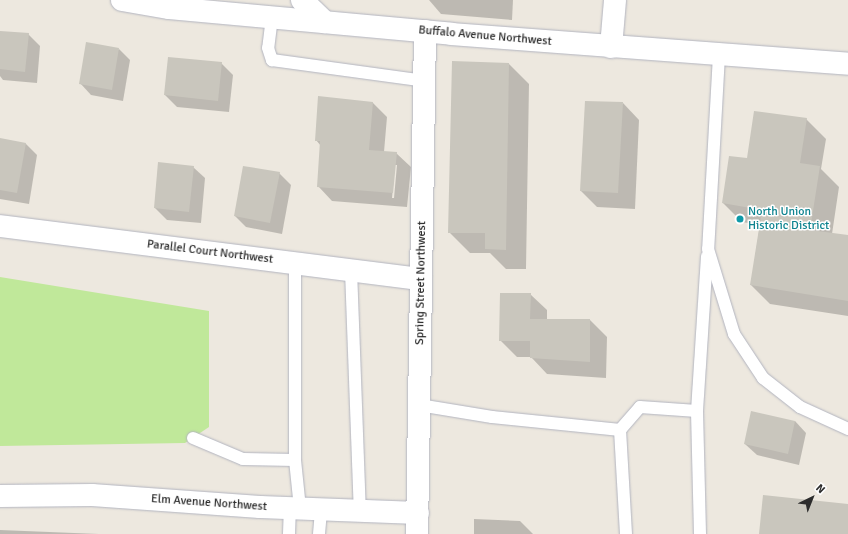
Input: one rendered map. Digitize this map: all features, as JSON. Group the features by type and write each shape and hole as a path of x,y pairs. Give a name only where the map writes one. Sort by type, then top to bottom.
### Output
{"street":[{"name":"Buffalo Avenue Northwest","path":"122,0 169,8 426,32 848,64"},
{"path":"302,0 325,22"},
{"path":"611,47 615,0"},
{"name":"Spring Street Northwest","path":"417,534 426,32"},
{"name":"Parallel Court Northwest","path":"0,226 421,279"},
{"name":"Elm Avenue Northwest","path":"0,496 92,495 303,508 418,513"}],"lane":[{"path":"272,17 268,48 272,60 425,81"},
{"path":"700,534 697,411 719,55"},
{"path":"708,249 734,334 763,378 800,407 848,429"},
{"path":"295,263 295,460 303,508 319,534"},
{"path":"351,270 360,511"},
{"path":"419,405 492,417 620,430"},
{"path":"626,534 620,430 640,408 697,411"},
{"path":"193,438 244,459 295,460"},
{"path":"289,534 303,508"}],"green space":[{"path":"0,277 209,311 209,427 185,443 0,446"}],"building":[{"path":"0,31 29,33 25,72 0,69"},
{"path":"86,42 119,48 112,90 79,84"},
{"path":"168,57 222,62 218,101 164,95"},
{"path":"452,61 509,63 506,250 485,249 485,233 448,233"},
{"path":"318,96 373,102 369,150 397,152 393,193 317,187 320,141 315,141"},
{"path":"585,101 623,102 618,193 580,191"},
{"path":"754,111 807,118 800,163 820,166 810,230 848,235 848,301 750,285 762,210 722,203 729,156 747,158"},
{"path":"0,138 26,143 17,193 0,190"},
{"path":"158,162 194,166 189,212 154,208"},
{"path":"243,166 280,172 270,223 234,216"},
{"path":"500,293 531,293 530,319 590,319 590,362 530,358 530,341 499,341"},
{"path":"751,411 795,421 788,454 744,444"},
{"path":"763,495 848,504 848,534 759,534"}],"place":[{"name":"North Union Historic District","path":"740,219"}]}
